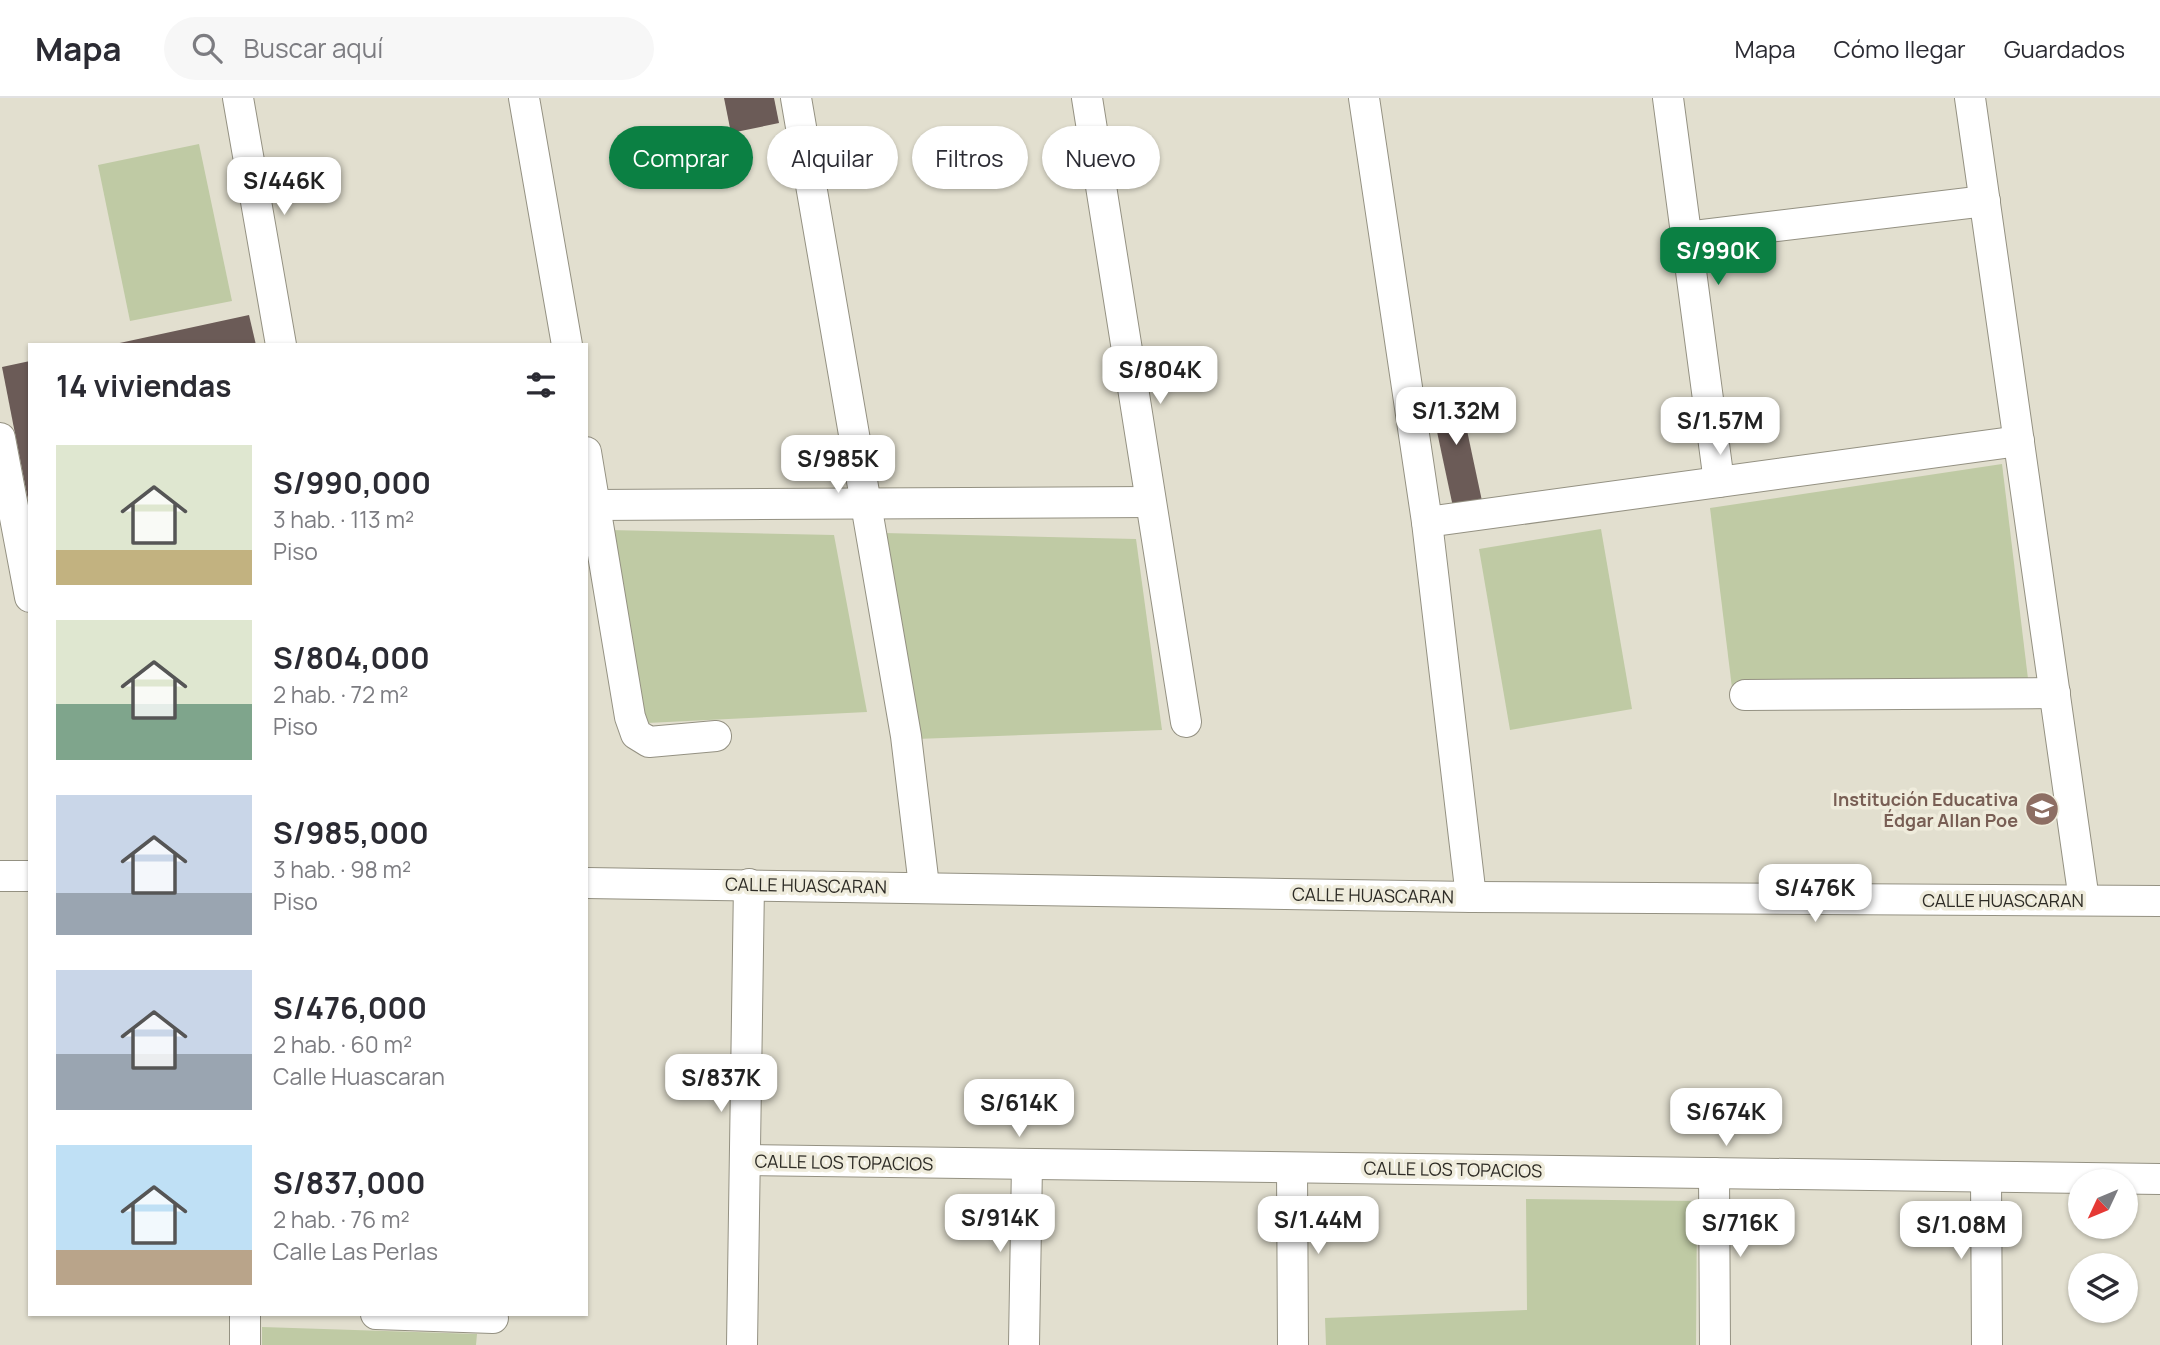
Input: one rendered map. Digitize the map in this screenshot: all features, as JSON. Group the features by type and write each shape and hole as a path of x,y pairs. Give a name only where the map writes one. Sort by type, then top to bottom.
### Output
{"street":[{"path":"238,98 281,343"},
{"path":"524,98 567,343"},
{"path":"796,98 906,736 924,886"},
{"path":"1087,98 1186,722"},
{"path":"1364,98 1427,522 1471,897"},
{"path":"1668,98 1719,482"},
{"path":"1970,98 2084,900"},
{"path":"1686,237 1985,201"},
{"path":"0,438 28,586"},
{"path":"1427,522 2019,441"},
{"path":"588,463 630,717 636,734 649,742 716,736"},
{"path":"596,505 1149,502"},
{"path":"1745,695 2055,693"},
{"path":"0,876 28,876"},
{"name":"CALLE HUASCARAN","path":"588,883 924,886 1471,897 2160,901"},
{"path":"743,1345 749,884"},
{"name":"CALLE LOS TOPACIOS","path":"745,1160 2160,1179"},
{"path":"1024,1345 1027,1164"},
{"path":"1292,1168 1293,1345"},
{"path":"1714,1173 1715,1345"},
{"path":"1986,1177 1987,1345"},
{"path":"245,1316 245,1345"},
{"path":"396,1316 493,1326"}],"green space":[{"path":"199,144 232,301 130,321 98,165"},
{"path":"2002,464 2029,687 1732,688 1710,508"},
{"path":"1601,529 1632,709 1510,730 1479,549"},
{"path":"609,530 834,535 867,712 647,723"},
{"path":"884,533 1136,539 1162,730 916,739"},
{"path":"1526,1199 1697,1201 1696,1345 1326,1345 1325,1318 1527,1310"},
{"path":"262,1327 477,1334 476,1345 262,1345"}],"building":[{"path":"724,98 774,98 779,123 753,128 753,126 730,126"},
{"path":"249,315 256,343 120,343"},
{"path":"28,361 28,500 2,367"},
{"path":"1458,388 1482,501 1453,507 1429,394"}],"place":[{"name":"Institución Educativa Édgar Allan Poe","path":"2042,809"}]}
